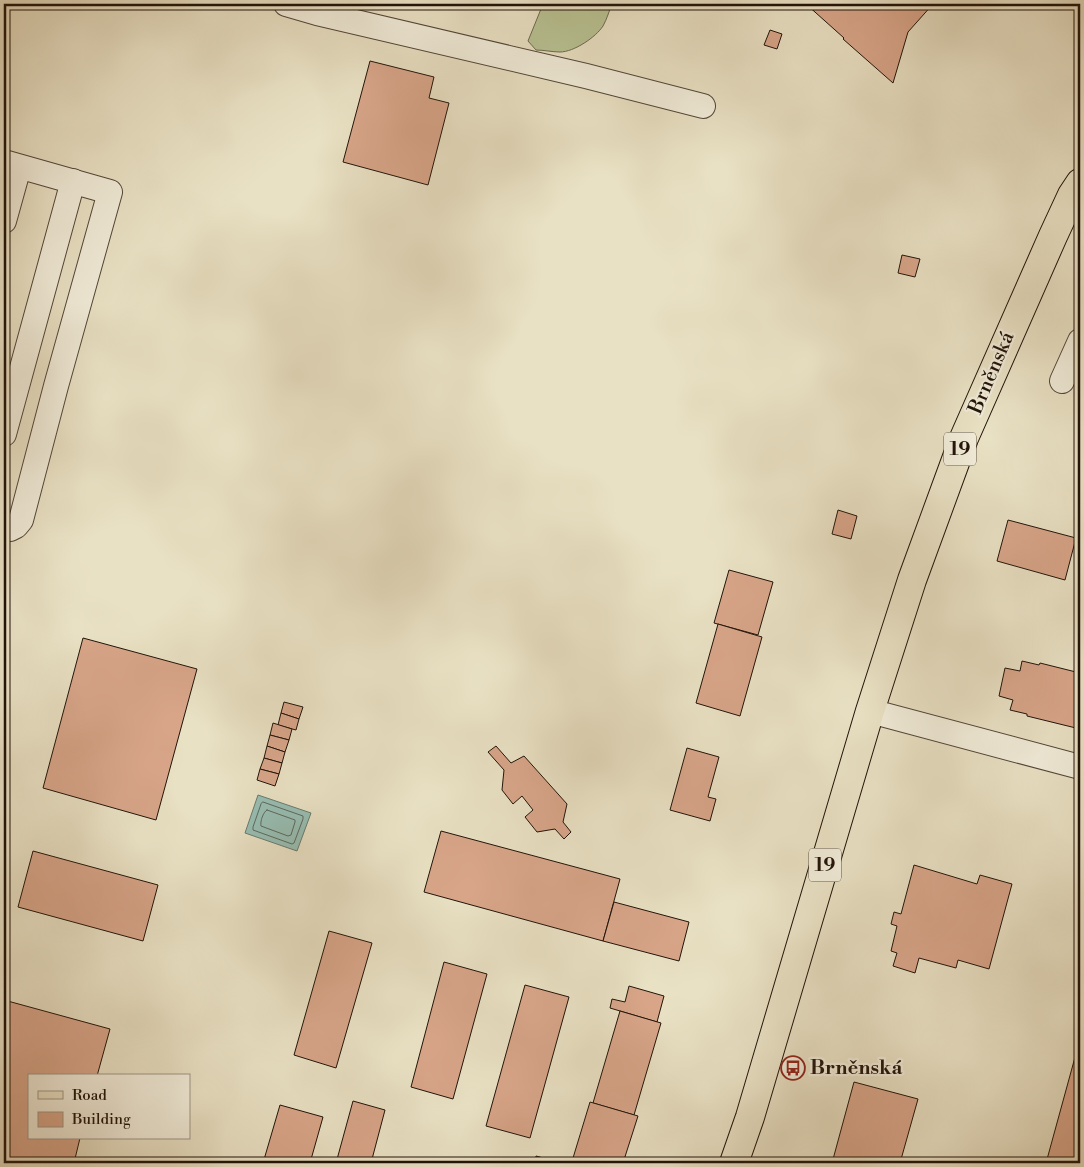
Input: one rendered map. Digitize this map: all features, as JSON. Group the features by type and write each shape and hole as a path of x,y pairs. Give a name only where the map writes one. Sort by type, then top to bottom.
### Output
{"main road":[{"name":"Brněnská","path":"734,1163 750,1117 870,711 912,580 964,438 1052,236 1080,183"}],"lane":[{"path":"286,4 703,106"},
{"path":"4,221 11,164 110,192 21,520 10,529 4,528"},
{"path":"4,434 12,374 73,181"},
{"path":"1062,381 1080,341"},
{"path":"12,374 56,386"},
{"path":"870,711 1080,767"}],"green space":[{"path":"543,4 612,4 603,26 595,35 578,47 560,52 536,50 528,41"}],"water":[{"path":"258,795 311,813 297,851 245,833"}],"building":[{"path":"806,4 933,4 908,32 893,83"},
{"path":"770,30 782,34 777,49 764,45"},
{"path":"370,61 434,77 429,98 449,103 428,185 343,162"},
{"path":"902,255 920,259 915,277 898,273"},
{"path":"838,510 857,516 851,539 832,534"},
{"path":"1008,520 1076,538 1065,580 997,561"},
{"path":"729,570 773,582 758,635 714,623"},
{"path":"718,624 762,637 740,716 696,703"},
{"path":"83,638 197,669 156,820 43,788"},
{"path":"1022,661 1039,665 1040,663 1080,673 1080,729 1010,710 1013,700 999,696 1005,668 1020,671"},
{"path":"284,702 303,707 299,719 281,713"},
{"path":"281,713 299,719 296,730 278,725"},
{"path":"273,723 292,729 289,740 270,735"},
{"path":"270,735 289,740 285,752 267,746"},
{"path":"267,746 285,752 282,763 264,758"},
{"path":"496,746 511,763 524,756 567,804 563,822 571,832 564,839 555,829 537,832 525,817 533,810 522,796 513,804 502,790 504,770 488,752"},
{"path":"687,748 719,757 708,797 716,799 710,821 670,810"},
{"path":"264,758 282,763 279,774 260,769"},
{"path":"260,769 279,774 275,786 257,780"},
{"path":"441,831 620,879 603,941 424,892"},
{"path":"33,851 158,885 143,941 18,907"},
{"path":"914,865 977,884 980,875 1012,884 989,969 958,960 956,968 919,958 915,973 893,966 897,953 891,951 897,926 891,924 894,912 901,914"},
{"path":"614,902 689,922 679,961 603,941"},
{"path":"329,931 372,943 336,1068 294,1055"},
{"path":"444,962 487,974 453,1099 411,1087"},
{"path":"525,985 569,997 530,1138 486,1126"},
{"path":"629,986 664,996 657,1022 610,1008 612,999 625,1002"},
{"path":"4,1000 110,1029 98,1074 28,1074 28,1140 80,1140 74,1163 4,1163"},
{"path":"620,1011 661,1023 634,1115 593,1103"},
{"path":"1080,1039 1080,1163 1046,1163"},
{"path":"854,1082 918,1099 900,1163 832,1163"},
{"path":"353,1101 385,1110 371,1163 336,1163"},
{"path":"590,1102 638,1116 623,1163 590,1163 573,1158"},
{"path":"280,1105 323,1117 310,1163 263,1163"},
{"path":"536,1156 562,1163 535,1163"}],"place":[{"name":"Brněnská","path":"793,1068"}]}
